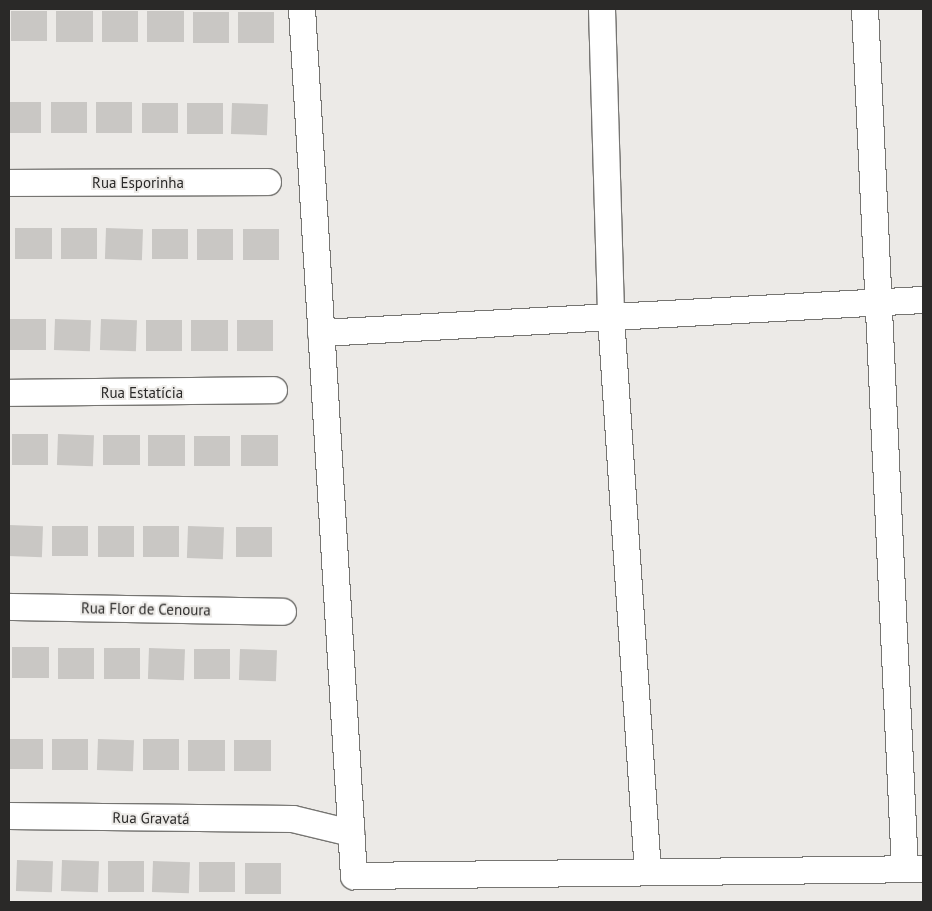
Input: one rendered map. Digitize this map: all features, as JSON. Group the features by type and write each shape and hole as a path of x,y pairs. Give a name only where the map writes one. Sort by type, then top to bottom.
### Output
{"street":[{"path":"302,9 354,876 914,870 878,302 865,9"},
{"path":"602,9 611,317 648,872"},
{"name":"Rua Esporinha","path":"9,183 268,182"},
{"path":"321,333 923,300"},
{"name":"Rua Estatícia","path":"9,393 274,390"},
{"name":"Rua Flor de Cenoura","path":"9,607 283,612"},
{"name":"Rua Gravatá","path":"9,816 293,820 351,833"}],"building":[{"path":"11,11 47,11 47,41 11,41"},
{"path":"56,11 93,11 93,42 56,42"},
{"path":"102,11 138,11 138,42 102,42"},
{"path":"147,11 184,11 184,42 147,42"},
{"path":"193,12 229,12 229,43 193,43"},
{"path":"238,12 274,12 274,43 238,43"},
{"path":"9,102 41,102 41,133 9,133"},
{"path":"51,102 87,102 87,133 51,133"},
{"path":"96,102 132,102 132,133 96,133"},
{"path":"142,103 178,103 178,133 142,133"},
{"path":"187,103 223,103 223,134 187,134"},
{"path":"232,103 268,104 267,135 231,134"},
{"path":"15,228 52,228 52,259 15,259"},
{"path":"61,228 97,228 97,259 61,259"},
{"path":"106,228 143,229 142,260 105,259"},
{"path":"152,229 188,229 188,259 152,259"},
{"path":"197,229 233,229 233,260 197,260"},
{"path":"243,229 279,229 279,260 243,260"},
{"path":"10,319 46,319 46,350 10,350"},
{"path":"55,319 91,320 90,351 54,350"},
{"path":"101,319 137,320 136,351 100,350"},
{"path":"146,320 182,320 182,351 146,351"},
{"path":"191,320 228,320 228,351 191,351"},
{"path":"237,320 273,320 273,351 237,351"},
{"path":"12,434 48,434 48,465 12,465"},
{"path":"58,434 94,435 93,466 57,465"},
{"path":"103,435 140,435 140,465 103,465"},
{"path":"148,435 185,435 185,466 148,466"},
{"path":"241,435 278,435 278,466 241,466"},
{"path":"194,436 230,436 230,466 194,466"},
{"path":"9,525 43,526 42,557 9,556"},
{"path":"52,526 88,526 88,556 52,556"},
{"path":"98,526 134,526 134,557 98,557"},
{"path":"143,526 179,526 179,557 143,557"},
{"path":"188,526 224,527 223,559 187,558"},
{"path":"236,527 272,527 272,557 236,557"},
{"path":"12,647 49,647 49,678 12,678"},
{"path":"58,648 94,648 94,679 58,679"},
{"path":"104,648 140,648 140,679 104,679"},
{"path":"149,648 185,649 184,680 148,679"},
{"path":"194,649 230,649 230,679 194,679"},
{"path":"240,649 277,650 276,681 239,680"},
{"path":"9,739 43,739 43,769 9,769"},
{"path":"52,739 88,739 88,770 52,770"},
{"path":"98,739 134,740 133,771 97,770"},
{"path":"143,739 179,739 179,770 143,770"},
{"path":"188,740 225,740 225,771 188,771"},
{"path":"234,740 271,740 271,771 234,771"},
{"path":"17,860 53,861 52,892 16,891"},
{"path":"62,860 99,861 98,892 61,891"},
{"path":"108,861 144,861 144,892 108,892"},
{"path":"153,861 190,862 189,893 152,892"},
{"path":"199,862 235,862 235,892 199,892"},
{"path":"245,863 281,863 281,894 245,894"}]}
